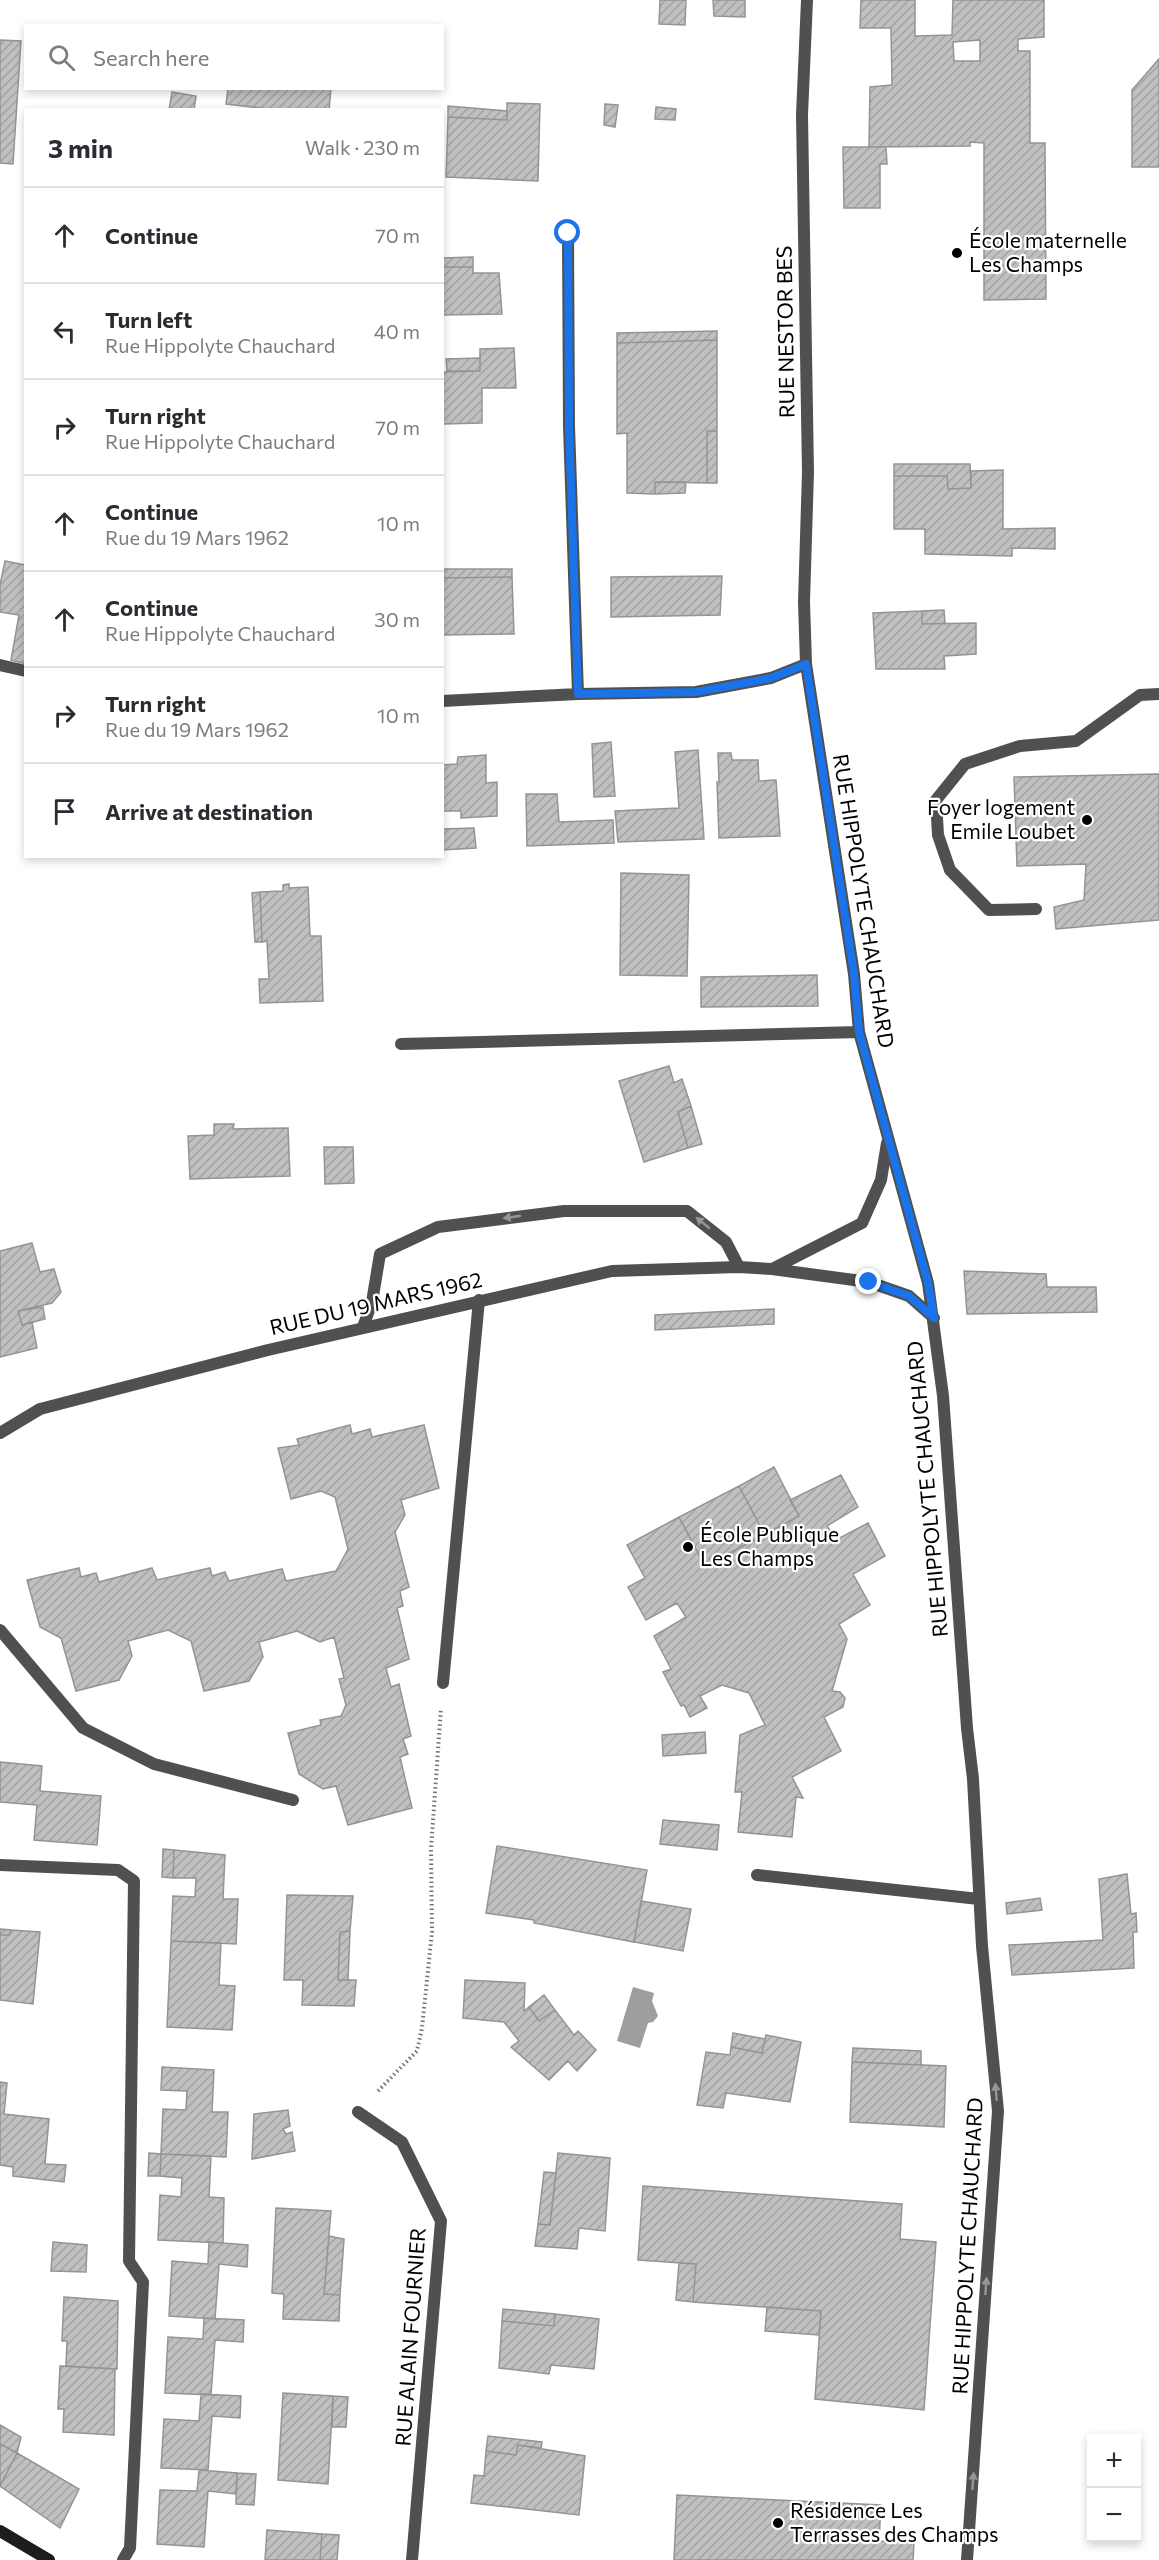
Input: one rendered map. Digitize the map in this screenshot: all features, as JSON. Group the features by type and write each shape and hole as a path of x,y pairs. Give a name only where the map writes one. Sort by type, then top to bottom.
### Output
{"street":[{"name":"RUE NESTOR BES","path":"806,664 804,602 808,472 802,115 807,0"},
{"path":"568,233 569,426 578,694"},
{"path":"0,664 24,670"},
{"path":"444,701 578,694 696,692 771,678 806,664"},
{"name":"RUE HIPPOLYTE CHAUCHARD","path":"806,664 854,974 859,1032 928,1283 944,1396 967,1728 973,1779 979,1899 998,2111 967,2560"},
{"path":"1036,909 989,909 950,870 938,835 936,800 965,764 1020,746 1076,741 1140,695 1159,694"},
{"path":"401,1044 859,1032"},
{"path":"772,1269 861,1223 881,1180 888,1136"},
{"path":"363,1327 372,1302 380,1254 438,1227 564,1210 687,1211 726,1242 740,1267"},
{"name":"RUE DU 19 MARS 1962","path":"0,1433 40,1409 363,1327 612,1271 740,1267 869,1282 909,1296 934,1318"},
{"path":"443,1683 479,1300"},
{"path":"0,1630 83,1728 154,1764 293,1800"},
{"path":"0,1865 118,1870 134,1881 129,2261 143,2282 130,2548 123,2560"},
{"path":"757,1875 979,1899"},
{"name":"RUE ALAIN FOURNIER","path":"358,2112 402,2142 441,2221 412,2560"},
{"path":"0,2531 49,2560"}],"path":[{"path":"358,2112 417,2051 432,1932 431,1849 443,1683"}],"shaded area":[{"path":"633,1987 654,1993 652,2001 658,2016 653,2022 648,2023 640,2048 617,2041"}],"building":[{"path":"660,0 686,0 685,25 659,24"},
{"path":"713,0 745,0 745,17 714,16"},
{"path":"861,0 915,0 915,36 952,35 953,0 1044,0 1044,37 1018,39 1018,51 1030,51 1030,143 1045,143 1046,299 984,300 984,143 970,142 970,146 869,147 870,87 892,85 891,28 860,28","holes":["980,40 980,61 954,61 953,42"]},
{"path":"0,40 21,41 13,164 0,163"},
{"path":"1159,59 1159,167 1132,167 1132,90"},
{"path":"228,90 331,90 329,108 259,108 226,104"},
{"path":"172,92 196,96 194,108 169,108"},
{"path":"507,103 540,104 538,181 446,177 448,117 507,120"},
{"path":"605,104 618,105 615,127 604,125"},
{"path":"448,106 507,111 507,120 448,117"},
{"path":"656,107 676,109 675,120 655,119"},
{"path":"843,147 886,147 887,164 880,164 880,208 844,208"},
{"path":"473,257 473,267 444,267 444,258"},
{"path":"444,267 473,267 473,273 499,273 502,314 444,315"},
{"path":"717,331 717,340 617,343 617,333"},
{"path":"717,340 717,431 707,431 707,483 655,482 655,494 627,493 627,433 617,434 617,343"},
{"path":"514,348 516,388 482,388 482,423 444,424 444,372 480,371 480,349"},
{"path":"480,358 480,371 447,371 446,359"},
{"path":"707,431 717,431 717,483 707,483"},
{"path":"894,464 970,464 971,488 948,489 947,476 894,476"},
{"path":"1003,470 1003,529 1055,528 1055,549 1012,548 1012,556 925,554 925,529 894,529 894,476 947,476 948,489 971,488 971,471"},
{"path":"655,482 686,482 685,493 655,494"},
{"path":"5,561 24,565 24,663 11,660 19,615 0,612 0,585"},
{"path":"444,569 512,569 512,577 444,578"},
{"path":"722,576 720,615 611,617 611,577"},
{"path":"512,577 514,634 444,635 444,578"},
{"path":"944,610 945,624 922,624 922,611"},
{"path":"922,611 922,624 976,623 976,654 944,656 945,669 876,669 873,613"},
{"path":"611,742 615,796 594,797 592,744"},
{"path":"698,750 704,839 618,842 615,811 679,808 675,752"},
{"path":"718,753 731,753 732,760 758,760 759,781 776,780 780,836 719,838"},
{"path":"486,755 486,783 497,782 497,816 461,818 461,811 444,811 444,765 457,764 458,757"},
{"name":"Foyer logement Emile Loubet","path":"1159,774 1159,920 1056,929 1054,907 1084,900 1086,864 1017,866 1014,777"},
{"path":"526,794 557,794 559,822 613,820 614,843 527,846"},
{"path":"474,828 476,848 444,850 444,829"},
{"path":"621,873 689,875 687,976 620,975"},
{"path":"289,884 289,888 308,887 310,936 321,936 323,1001 260,1003 259,979 269,979 267,941 262,942 260,892 283,891 283,885"},
{"path":"260,892 262,942 255,942 252,893"},
{"path":"817,975 818,1006 701,1007 701,977"},
{"path":"669,1066 674,1083 682,1079 691,1106 678,1112 688,1148 644,1162 619,1081"},
{"path":"691,1106 702,1144 688,1148 678,1112"},
{"path":"214,1124 234,1124 233,1129 288,1128 290,1176 190,1179 188,1136 214,1135"},
{"path":"324,1147 353,1147 354,1183 325,1184"},
{"path":"32,1243 40,1272 54,1269 61,1292 52,1303 18,1311 22,1325 32,1322 37,1348 0,1357 0,1251"},
{"path":"964,1271 1046,1274 1047,1287 1096,1287 1097,1312 967,1314"},
{"path":"43,1307 45,1319 22,1325 18,1311"},
{"path":"774,1309 774,1324 655,1330 655,1315"},
{"path":"350,1425 352,1434 370,1429 372,1437 424,1425 439,1488 401,1500 405,1515 395,1532 409,1587 400,1591 403,1606 397,1608 409,1659 386,1668 391,1687 399,1684 411,1736 403,1739 408,1754 400,1757 412,1808 348,1825 336,1786 323,1789 299,1774 288,1733 321,1725 320,1720 341,1716 346,1705 339,1679 344,1678 334,1637 320,1642 297,1631 259,1642 263,1657 249,1681 204,1691 191,1641 168,1630 128,1641 132,1656 119,1680 76,1691 61,1638 40,1627 27,1580 79,1568 81,1577 96,1573 99,1582 152,1568 157,1580 210,1568 212,1576 225,1572 229,1581 282,1569 286,1581 336,1571 348,1549 335,1497 321,1491 291,1499 278,1448 299,1445 297,1439"},
{"path":"774,1467 799,1516 765,1535 739,1486"},
{"path":"841,1475 858,1507 827,1526 836,1540 868,1523 885,1556 853,1574 870,1605 839,1624 847,1639 832,1691 840,1692 845,1698 843,1707 824,1717 841,1751 792,1777 803,1798 796,1797 792,1837 738,1832 742,1792 735,1792 740,1735 765,1725 749,1693 722,1685 700,1696 707,1708 690,1717 684,1705 681,1706 663,1672 671,1669 654,1636 686,1617 677,1603 646,1620 628,1587 645,1578 627,1545 679,1517 705,1566 799,1516 790,1500"},
{"path":"739,1486 765,1535 705,1566 679,1517"},
{"path":"705,1732 706,1753 663,1756 662,1735"},
{"path":"0,1762 42,1766 40,1791 101,1796 97,1845 34,1840 37,1805 0,1802"},
{"path":"663,1820 719,1825 717,1850 660,1844"},
{"path":"497,1846 647,1870 634,1942 534,1923 534,1920 486,1913"},
{"path":"163,1849 174,1850 173,1878 162,1877"},
{"path":"174,1850 225,1855 223,1899 238,1899 236,1944 171,1941 173,1896 195,1897 196,1878 173,1878"},
{"path":"1127,1874 1131,1914 1136,1913 1137,1932 1133,1932 1134,1968 1012,1975 1009,1945 1103,1940 1099,1879"},
{"path":"287,1895 353,1896 350,1931 340,1932 338,1980 356,1980 354,2006 302,2005 303,1980 284,1980"},
{"path":"1040,1898 1042,1910 1007,1914 1006,1903"},
{"path":"641,1901 691,1909 683,1951 634,1942"},
{"path":"0,1929 11,1930 9,1935 0,1935"},
{"path":"11,1930 40,1932 33,2004 0,2000 0,1935 9,1935"},
{"path":"350,1931 348,1980 338,1980 340,1932"},
{"path":"171,1941 221,1943 219,1985 235,1986 232,2030 167,2027"},
{"path":"465,1980 525,1983 524,2011 529,2007 539,2021 555,2010 574,2035 578,2031 596,2050 577,2071 568,2061 549,2080 511,2047 519,2041 504,2022 463,2018"},
{"path":"544,1995 555,2010 539,2021 529,2007"},
{"path":"733,2033 765,2039 762,2053 731,2047"},
{"path":"766,2035 801,2042 790,2102 726,2093 723,2108 697,2105 706,2052 730,2055 731,2047 762,2053"},
{"path":"853,2048 921,2051 921,2065 852,2062"},
{"path":"852,2062 946,2066 944,2127 850,2122"},
{"path":"162,2067 214,2070 212,2112 228,2112 226,2157 161,2154 163,2109 186,2110 187,2091 161,2090"},
{"path":"0,2082 7,2083 4,2114 49,2119 45,2164 66,2165 64,2182 13,2176 13,2167 0,2165"},
{"path":"288,2110 290,2126 283,2129 286,2134 292,2132 295,2151 252,2159 254,2114"},
{"path":"149,2153 161,2154 160,2176 148,2176"},
{"path":"558,2153 610,2158 605,2231 579,2228 577,2249 535,2246 538,2224 550,2225"},
{"path":"161,2154 211,2156 209,2197 224,2198 223,2243 158,2240 160,2195 181,2197 182,2178 160,2176"},
{"path":"544,2172 556,2173 550,2225 538,2224"},
{"path":"643,2186 902,2204 900,2239 936,2242 924,2410 815,2399 821,2311 693,2302 696,2264 638,2260"},
{"path":"276,2208 331,2211 324,2294 340,2295 339,2321 283,2319 284,2294 272,2293"},
{"path":"329,2236 344,2239 340,2295 324,2294"},
{"path":"53,2242 87,2245 86,2272 51,2271"},
{"path":"209,2242 248,2245 247,2267 219,2264 215,2319 169,2316 172,2261 208,2264"},
{"path":"679,2263 696,2264 693,2302 676,2300"},
{"path":"64,2297 118,2301 117,2369 66,2366 67,2341 62,2341"},
{"path":"767,2307 821,2311 819,2335 765,2331"},
{"path":"503,2309 555,2314 554,2326 502,2321"},
{"path":"555,2314 599,2319 594,2369 551,2365 549,2374 499,2368 502,2321 554,2326"},
{"path":"204,2318 244,2320 243,2342 215,2340 211,2395 165,2393 168,2337 203,2339"},
{"path":"60,2366 115,2369 114,2435 63,2432 64,2409 58,2409"},
{"path":"283,2393 333,2396 328,2484 278,2480"},
{"path":"201,2394 241,2396 240,2418 212,2416 208,2470 161,2468 164,2419 199,2421"},
{"path":"333,2396 348,2397 346,2427 332,2427"},
{"path":"0,2425 21,2437 17,2453 0,2444"},
{"path":"488,2436 542,2442 541,2448 518,2445 516,2455 486,2451"},
{"path":"0,2444 17,2453 0,2486"},
{"path":"518,2445 585,2456 579,2515 471,2503 474,2475 484,2476 486,2451 516,2455"},
{"path":"17,2453 79,2489 60,2528 0,2486"},
{"path":"199,2470 237,2473 236,2494 208,2491 204,2547 157,2544 160,2490 197,2491"},
{"path":"237,2473 256,2474 254,2505 236,2504"},
{"name":"Résidence Les Terrasses des Champs","path":"677,2495 881,2505 879,2541 914,2543 913,2560 674,2560"},
{"path":"267,2530 322,2534 320,2560 265,2560"},
{"path":"322,2534 339,2535 337,2560 320,2560"}],"place":[{"name":"École maternelle Les Champs","path":"957,253"},
{"name":"Foyer logement Emile Loubet","path":"1087,820"},
{"name":"École Publique Les Champs","path":"688,1547"},
{"name":"Résidence Les Terrasses des Champs","path":"778,2523"}],"route":[{"path":"568,233 569,426 578,694 696,692 771,678 806,664 854,974 859,1032 928,1283 934,1318 909,1296 869,1282"}]}
